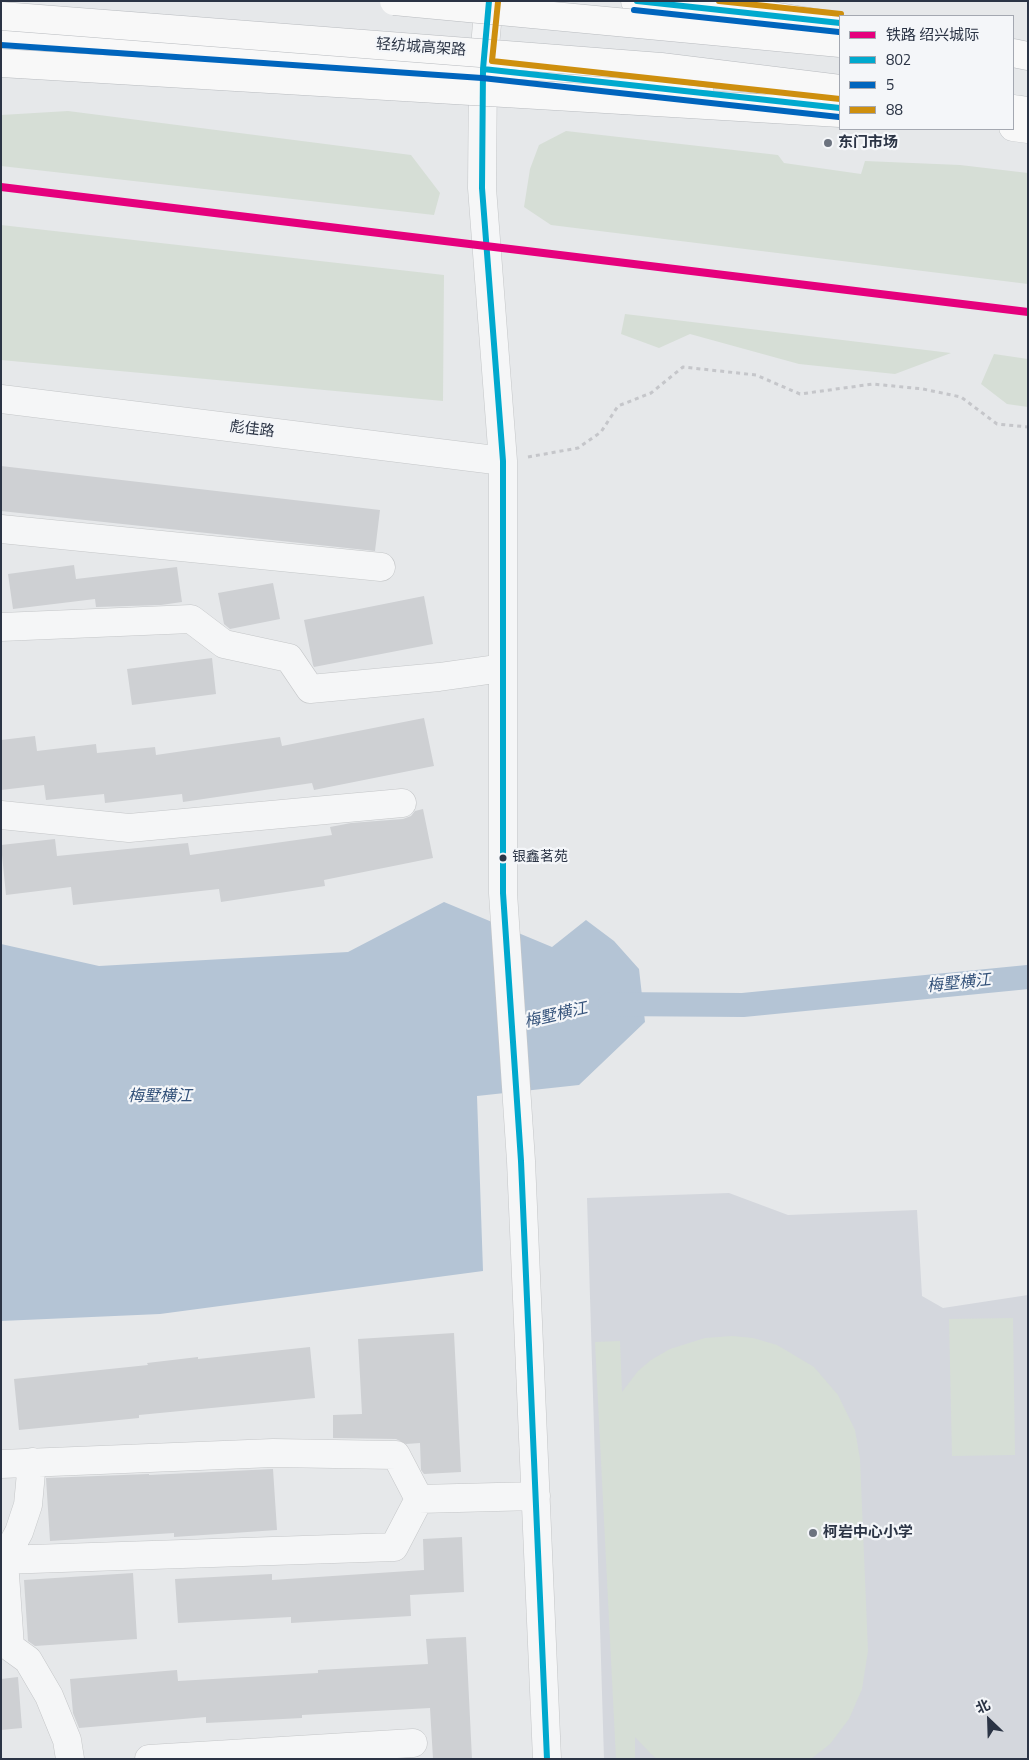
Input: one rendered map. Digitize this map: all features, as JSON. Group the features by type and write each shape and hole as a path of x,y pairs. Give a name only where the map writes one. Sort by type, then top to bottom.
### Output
{"main road":[{"path":"394,1 839,43"},
{"path":"635,1 839,25"},
{"path":"676,1 839,25"},
{"name":"轻纺城高架路","path":"1,16 661,67 839,89"},
{"path":"1,36 483,69 839,108"},
{"path":"1014,42 1028,44"},
{"path":"1014,53 1028,56"},
{"path":"1014,58 1028,60"},
{"path":"1,63 839,114"},
{"path":"1014,109 1028,111"},
{"path":"1014,126 1028,125"},
{"path":"1014,126 1028,129"}],"street":[{"path":"488,1 483,69 482,188 502,461 503,893 521,1162 548,1759"},
{"name":"彪佳路","path":"1,399 502,461"},
{"path":"1,529 381,567"},
{"path":"1,627 191,619 224,644 289,658 310,689 439,677 503,668"},
{"path":"1,815 129,828 402,803"},
{"path":"1,1464 273,1453 396,1455 419,1499"},
{"path":"32,1462 28,1505 19,1532 2,1560 10,1647 28,1660 49,1696 67,1740 70,1759"},
{"path":"419,1499 536,1496"},
{"path":"2,1560 394,1547 419,1499"},
{"path":"149,1759 413,1743"}],"path":[{"path":"502,461 578,448 601,432 618,406 651,393 683,367 756,375 800,394 874,384 924,389 961,397 997,424 1028,427"}],"shaded area":[{"path":"68,111 411,155 440,193 434,215 1,166 1,115"},
{"path":"566,131 778,155 784,163 861,174 865,161 960,165 1028,173 1028,284 551,225 524,207 530,169 539,145"},
{"path":"1,225 444,275 443,401 1,360"},
{"path":"625,314 951,353 895,374 799,364 690,334 659,348 621,334"},
{"path":"994,354 1028,359 1028,407 1007,404 981,384"},
{"name":"柯岩中心小学","path":"729,1193 788,1215 917,1210 922,1296 943,1308 1028,1295 1028,1759 604,1759 587,1198"},
{"path":"1013,1318 1015,1455 952,1456 949,1319"},
{"path":"732,1336 753,1338 777,1345 814,1367 838,1395 855,1430 860,1459 868,1651 862,1689 849,1719 830,1744 811,1759 657,1759 635,1737 635,1759 616,1759 595,1342 620,1341 622,1392 638,1371 651,1360 670,1349 705,1338"}],"water":[{"path":"444,902 552,947 586,920 614,941 639,969 645,1022 579,1085 477,1096 483,1271 160,1314 1,1321 1,944 99,966 348,952"}],"building":[{"path":"1,466 380,510 375,551 1,511"},
{"path":"74,565 76,579 177,567 182,602 161,605 96,607 95,599 13,609 8,574"},
{"path":"273,583 280,619 230,629 224,624 218,593"},
{"path":"424,596 433,644 314,667 304,620"},
{"path":"212,658 216,694 132,705 127,669"},
{"path":"424,718 434,766 314,790 312,783 183,802 182,794 105,803 104,794 46,800 44,785 1,790 1,740 35,736 37,751 96,744 97,753 155,747 156,755 280,737 282,746"},
{"path":"423,809 433,858 324,880 325,886 221,902 219,889 73,905 71,887 6,895 1,845 55,839 57,856 188,843 190,855 332,835 330,827 351,823 403,819 411,816 415,811"},
{"path":"454,1333 461,1472 424,1474 421,1470 420,1443 406,1444 396,1439 333,1438 333,1415 362,1414 358,1339"},
{"path":"310,1347 315,1398 139,1415 139,1418 19,1430 14,1379 148,1365 147,1363 198,1357 198,1359"},
{"path":"273,1469 277,1530 174,1537 174,1533 50,1541 46,1478"},
{"path":"462,1537 464,1592 410,1595 411,1616 291,1623 291,1617 178,1623 175,1579 272,1574 272,1580 424,1570 423,1539"},
{"path":"133,1573 137,1639 35,1646 28,1641 24,1580"},
{"path":"466,1637 472,1759 433,1759 430,1708 302,1715 302,1718 206,1723 206,1717 79,1728 73,1713 70,1679 177,1670 178,1681 318,1673 318,1670 428,1664 426,1639"},
{"path":"18,1677 22,1728 1,1730 1,1679"}],"waterway":[{"name":"梅墅横江","path":"610,1004 743,1005 1028,977"}],"rail line":[{"name":"绍兴城际","path":"1,187 1028,312"}],"transit line":[{"name":"802","path":"489,1 483,69 482,188 503,461 503,893 521,1161 547,1759"},
{"name":"802","path":"637,1 839,23"},
{"name":"88","path":"719,1 841,14"},
{"name":"88","path":"498,2 492,61 839,99"},
{"name":"5","path":"634,10 839,32"},
{"name":"5","path":"1,45 482,78 839,117"},
{"name":"802","path":"483,69 839,108"}],"place":[{"name":"东门市场","path":"828,143"},
{"name":"银鑫茗苑","path":"503,858"},
{"name":"柯岩中心小学","path":"813,1533"}]}
